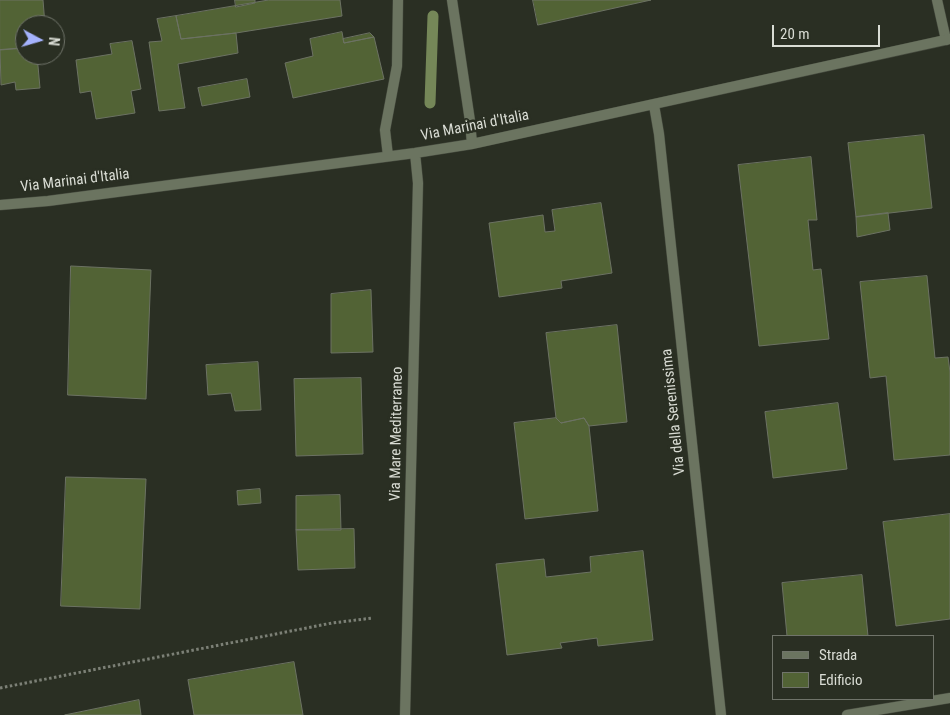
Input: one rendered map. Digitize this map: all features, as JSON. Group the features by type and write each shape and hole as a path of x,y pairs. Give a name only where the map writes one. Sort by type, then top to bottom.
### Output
{"street":[{"path":"388,156 385,130 397,66 398,0"},
{"path":"452,0 472,144"},
{"path":"937,0 948,40"},
{"name":"Via Marinai d'Italia","path":"0,205 48,201 472,144 948,40"},
{"name":"Via della Serenissima","path":"654,105 660,144 721,715"},
{"name":"Via Mare Mediterraneo","path":"405,715 418,183 415,153"},
{"path":"847,715 950,698"}],"path":[{"path":"0,688 332,623 372,618"}],"building":[{"path":"0,0 43,0 44,15 15,15 15,49 0,50"},
{"path":"235,0 255,0 255,3 236,7"},
{"path":"269,0 340,0 342,16 236,33 181,39 176,16"},
{"path":"533,0 651,0 538,25"},
{"path":"176,16 181,39 236,33 238,53 178,64 185,108 159,111 149,42 162,41 157,19"},
{"path":"342,32 344,43 374,37 384,79 293,98 285,63 313,56 310,39"},
{"path":"370,33 374,37 344,43 343,39"},
{"path":"132,41 141,89 131,91 135,113 96,119 91,91 80,93 76,60 112,54 110,44"},
{"path":"15,49 15,65 38,65 40,88 16,90 15,82 1,85 0,50"},
{"path":"247,79 250,97 202,106 198,88"},
{"path":"924,135 932,208 856,217 848,143"},
{"path":"811,157 817,220 808,220 813,270 821,269 829,339 759,346 738,165"},
{"path":"601,203 612,273 561,281 562,288 499,297 489,223 543,215 545,232 555,231 552,210"},
{"path":"888,213 890,230 857,237 856,217"},
{"path":"71,266 151,270 146,399 68,395"},
{"path":"927,276 935,358 948,357 950,372 950,455 894,460 886,376 870,378 860,282"},
{"path":"371,290 373,352 331,353 331,294"},
{"path":"617,325 627,422 589,426 584,418 561,423 556,418 546,333"},
{"path":"258,362 261,410 235,411 231,393 208,395 206,365"},
{"path":"361,378 363,454 296,456 294,379"},
{"path":"838,403 847,469 773,478 765,412"},
{"path":"556,418 561,423 584,418 589,426 598,511 525,519 514,423"},
{"path":"66,477 146,479 140,609 61,606"},
{"path":"260,489 261,503 238,505 237,491"},
{"path":"340,495 341,530 296,530 296,496"},
{"path":"950,514 950,619 896,626 883,522"},
{"path":"354,529 355,568 298,570 296,530"},
{"path":"643,551 653,640 598,646 597,638 560,643 562,648 507,655 496,564 544,559 546,577 591,572 590,557"},
{"path":"862,575 868,635 787,635 782,583"},
{"path":"294,662 303,715 194,715 188,680"},
{"path":"139,700 141,715 65,715"}],"waterway":[{"path":"430,103 433,16"}]}
